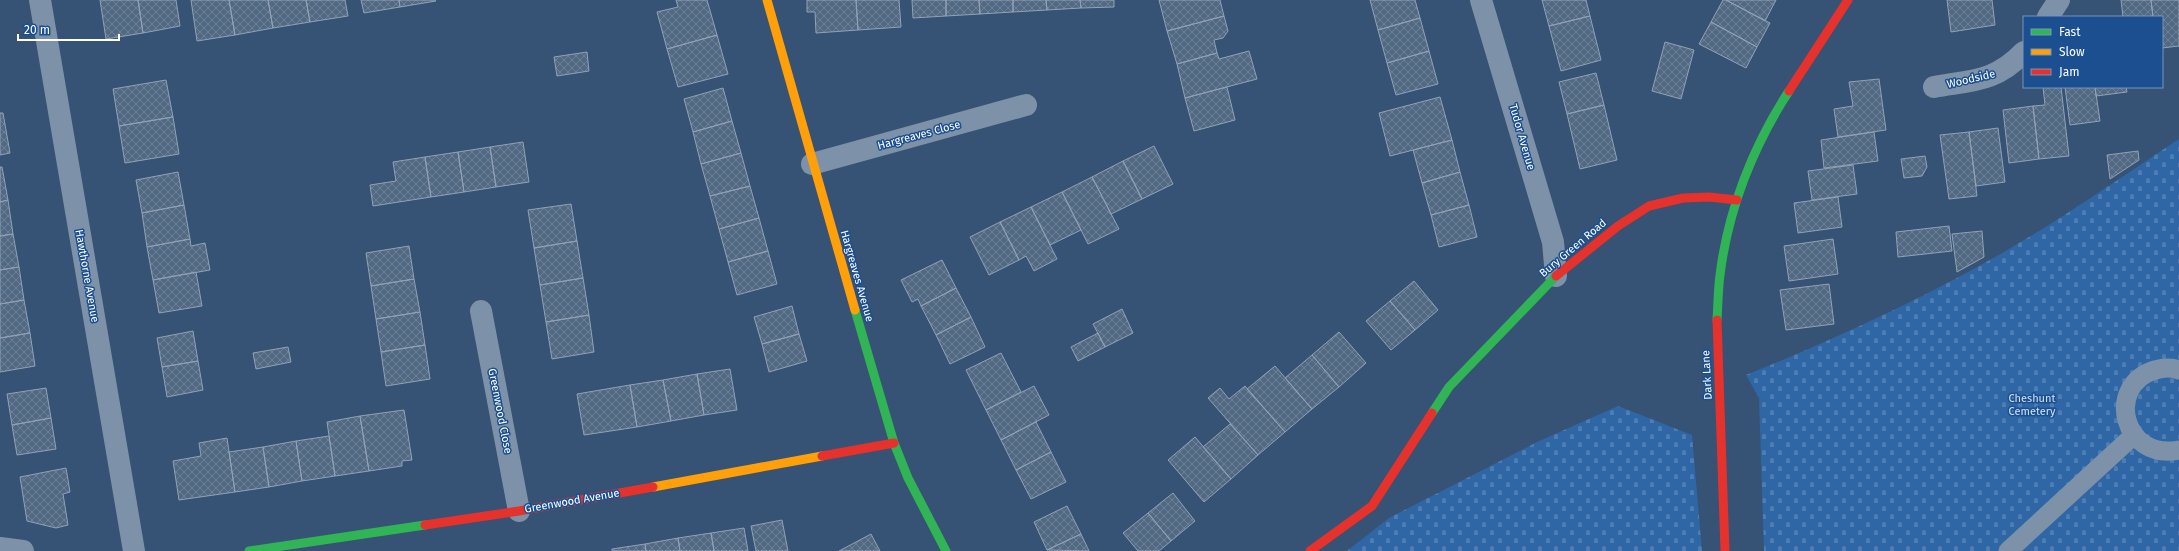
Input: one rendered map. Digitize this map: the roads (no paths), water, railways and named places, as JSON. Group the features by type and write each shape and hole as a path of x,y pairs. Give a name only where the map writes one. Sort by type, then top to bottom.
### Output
{"street":[{"name":"Hawthorne Avenue","path":"40,0 134,551"},
{"name":"Hargreaves Avenue","path":"767,0 812,164 894,444 908,478 946,551"},
{"name":"Tudor Avenue","path":"1481,0 1553,242 1556,276"},
{"path":"1737,200 1755,152 1775,112 1848,0"},
{"path":"2049,16 2059,0"},
{"name":"Woodside","path":"1934,87 1984,78 2001,72 2023,53"},
{"name":"Hargreaves Close","path":"812,164 1026,105"},
{"name":"Bury Green Road","path":"1310,551 1372,506 1449,387 1556,276 1618,226 1649,206 1683,198 1709,197 1737,200"},
{"name":"Dark Lane","path":"1725,551 1717,328 1720,275 1727,235 1737,200"},
{"name":"Greenwood Close","path":"481,311 519,511"},
{"name":"Greenwood Avenue","path":"249,551 519,511 894,444"},
{"path":"0,548 23,551"}],"lane":[{"path":"2179,370 2162,368 2148,372 2136,381 2128,393 2125,408 2127,422 2134,435 2143,444 2155,450 2169,452 2179,450"},
{"path":"2008,551 2134,435"}],"park label":[{"name":"Cheshunt Cemetery","path":"2032,404"}]}
